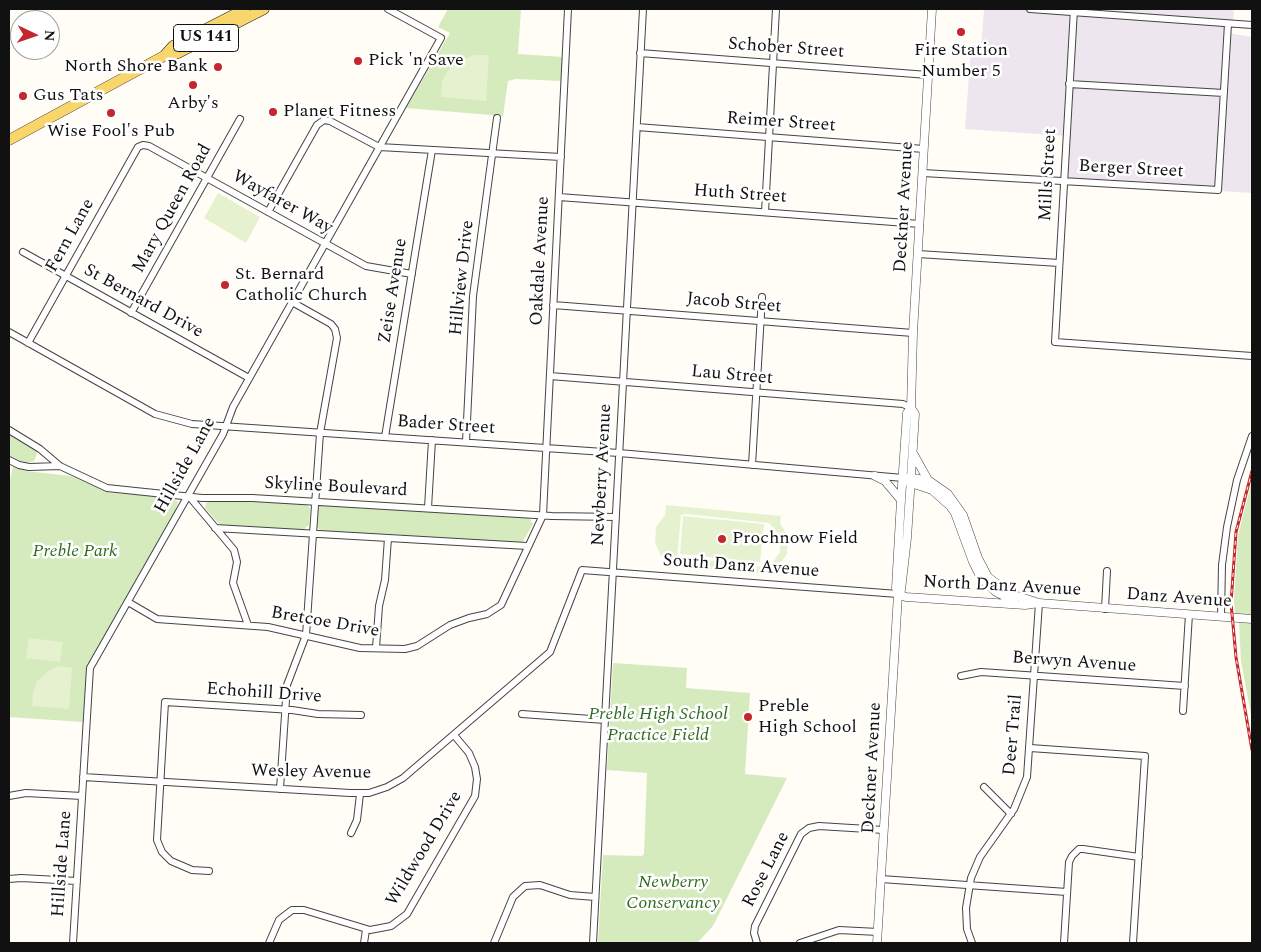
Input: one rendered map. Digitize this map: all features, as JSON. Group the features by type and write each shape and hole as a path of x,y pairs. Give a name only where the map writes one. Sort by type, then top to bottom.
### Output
{"main road":[{"name":"US 141","path":"164,56 172,47 245,9"},
{"name":"US 141","path":"9,140 164,56 178,53 264,9"}],"street":[{"name":"Hillside Lane","path":"73,943 90,668 226,427 233,407 249,378 441,38 388,9"},
{"name":"Oakdale Avenue","path":"543,516 568,9"},
{"name":"Newberry Avenue","path":"593,943 643,9"},
{"path":"765,212 776,9"},
{"name":"Deckner Avenue","path":"898,594 896,588 901,500 907,414 911,408 913,334 932,9"},
{"path":"1030,9 1074,10 1252,25"},
{"name":"Mills Street","path":"1074,10 1055,342 1252,356"},
{"path":"1070,84 1224,93 1228,24"},
{"name":"Schober Street","path":"640,53 928,76"},
{"name":"Berger Street","path":"922,173 1218,190 1224,93"},
{"name":"Hillview Drive","path":"466,442 473,296 497,118"},
{"name":"Mary Queen Road","path":"131,313 240,119"},
{"path":"268,212 317,124 322,120 330,121 379,147 561,157"},
{"name":"Reimer Street","path":"637,127 924,150"},
{"name":"Wayfarer Way","path":"143,145 149,146 366,266 412,274"},
{"name":"Fern Lane","path":"28,344 138,147 143,145"},
{"name":"Zeise Avenue","path":"385,437 432,150"},
{"name":"Huth Street","path":"559,198 632,201 920,224"},
{"name":"St Bernard Drive","path":"23,252 249,378"},
{"path":"918,254 1059,263"},
{"path":"752,465 762,298"},
{"path":"280,789 287,685 306,636 320,433 337,334 331,324 292,302"},
{"name":"Jacob Street","path":"553,304 913,334"},
{"name":"Bader Street","path":"9,332 155,414 179,422 226,427 546,447 903,478"},
{"name":"Lau Street","path":"550,376 903,404 911,408"},
{"name":"Deckner Avenue","path":"877,943 898,594 902,582 913,450 915,414 911,408"},
{"name":"Skyline Boulevard","path":"9,430 40,449 60,466 107,488 202,498 315,501 543,516 616,517"},
{"path":"1221,617 1222,565 1227,527 1237,480 1252,436"},
{"path":"428,508 432,440"},
{"path":"913,450 917,462 928,480 948,494 958,507 978,558 988,577 1010,594 1039,603"},
{"name":"Skyline Boulevard","path":"9,460 19,465 60,466"},
{"path":"875,476 885,482 901,500"},
{"path":"903,478 932,490 950,506 955,513 981,578 1005,597 1025,605"},
{"path":"911,480 928,480"},
{"path":"188,496 236,554 233,582 248,626"},
{"name":"Bretcoe Drive","path":"128,602 158,618 268,627 360,648 405,649 417,646 450,625 496,610 504,600 527,546 543,516"},
{"path":"215,528 527,546"},
{"path":"376,648 379,606 385,580 388,538"},
{"name":"South Danz Avenue","path":"582,570 898,594"},
{"name":"Wesley Avenue","path":"83,777 360,794 378,791 395,783 550,652 582,570"},
{"path":"1104,608 1107,570"},
{"name":"North Danz Avenue","path":"898,594 906,597 1104,608"},
{"name":"Deer Trail","path":"972,943 966,920 969,885 980,857 1011,814 1024,788 1030,748 1039,603"},
{"name":"Danz Avenue","path":"1104,608 1252,619"},
{"path":"1183,711 1189,614"},
{"name":"Berwyn Avenue","path":"961,676 978,672 1185,686"},
{"name":"Echohill Drive","path":"160,782 164,702 318,714 361,715"},
{"path":"522,714 605,720"},
{"name":"Wildwood Drive","path":"269,943 279,920 286,912 295,910 304,910 366,930 391,926 407,914 472,802 477,787 475,767 469,753 454,735"},
{"path":"1030,748 1145,756 1134,943"},
{"path":"160,782 157,840 165,856 176,864 192,870 209,871"},
{"path":"984,787 1011,814"},
{"path":"9,796 26,793 82,796"},
{"path":"351,833 357,820 360,794"},
{"name":"Rose Lane","path":"756,943 755,926 796,841 804,831 819,826 884,830"},
{"path":"1064,943 1070,860 1079,849 1139,857"},
{"path":"9,879 77,881"},
{"path":"881,879 1067,892"},
{"path":"494,943 513,897 525,886 540,885 570,895 596,897"},
{"path":"364,943 366,930"},
{"path":"800,943 838,930 878,932"}],"shaded area":[{"path":"984,9 1234,9 1233,24 1228,24 1228,33 1252,37 1252,193 1064,181 1066,136 965,129 971,49 981,49"}],"green space":[{"path":"448,9 521,9 518,54 563,57 562,81 516,79 508,81 503,116 406,108 450,33 438,27"},
{"path":"474,55 489,55 486,101 441,97 442,82 447,72 455,63"},
{"path":"218,193 260,217 246,243 204,218"},
{"path":"9,434 36,450 37,454 34,461 24,464 9,457"},
{"name":"Preble Park","path":"13,466 26,471 71,476 111,493 171,497 178,502 176,509 89,665 83,722 9,717 9,484"},
{"path":"1252,480 1252,615 1235,614 1234,599 1238,536"},
{"path":"211,501 304,503 310,508 309,525 303,530 220,525 205,508 206,503"},
{"path":"321,505 529,518 533,524 522,543 321,531 317,527 318,509"},
{"path":"666,505 781,516 780,523 788,537 787,554 777,568 761,574 673,565 661,556 655,542 656,527 665,515","holes":["687,514 769,523 780,536 780,552 773,562 761,567 737,565 738,562 677,559 681,515"]},
{"name":"Prochnow Field","path":"683,516 764,524 760,562 680,554"},
{"path":"1239,622 1252,623 1252,720 1241,661"},
{"path":"29,638 63,642 60,662 26,658"},
{"path":"613,663 687,668 686,688 750,693 745,774 787,778 713,926 697,943 598,943 603,855 642,856 644,854 647,773 607,770"},
{"path":"59,666 72,668 69,709 32,706 33,693 37,681 48,671"}],"railway":[{"path":"1252,471 1236,532 1231,603 1236,657 1252,750"}],"place":[{"name":"Fire Station Number 5","path":"961,32"},
{"name":"Pick 'n Save","path":"358,61"},
{"name":"North Shore Bank","path":"218,67"},
{"name":"Arby's","path":"193,85"},
{"name":"Gus Tats","path":"23,96"},
{"name":"Planet Fitness","path":"273,112"},
{"name":"Wise Fool's Pub","path":"111,113"},
{"name":"St. Bernard Catholic Church","path":"225,285"},
{"name":"Prochnow Field","path":"722,539"},
{"name":"Preble High School","path":"748,717"}],"park label":[{"name":"Preble High School Practice Field","path":"658,725"},
{"name":"Newberry Conservancy","path":"673,893"}]}
